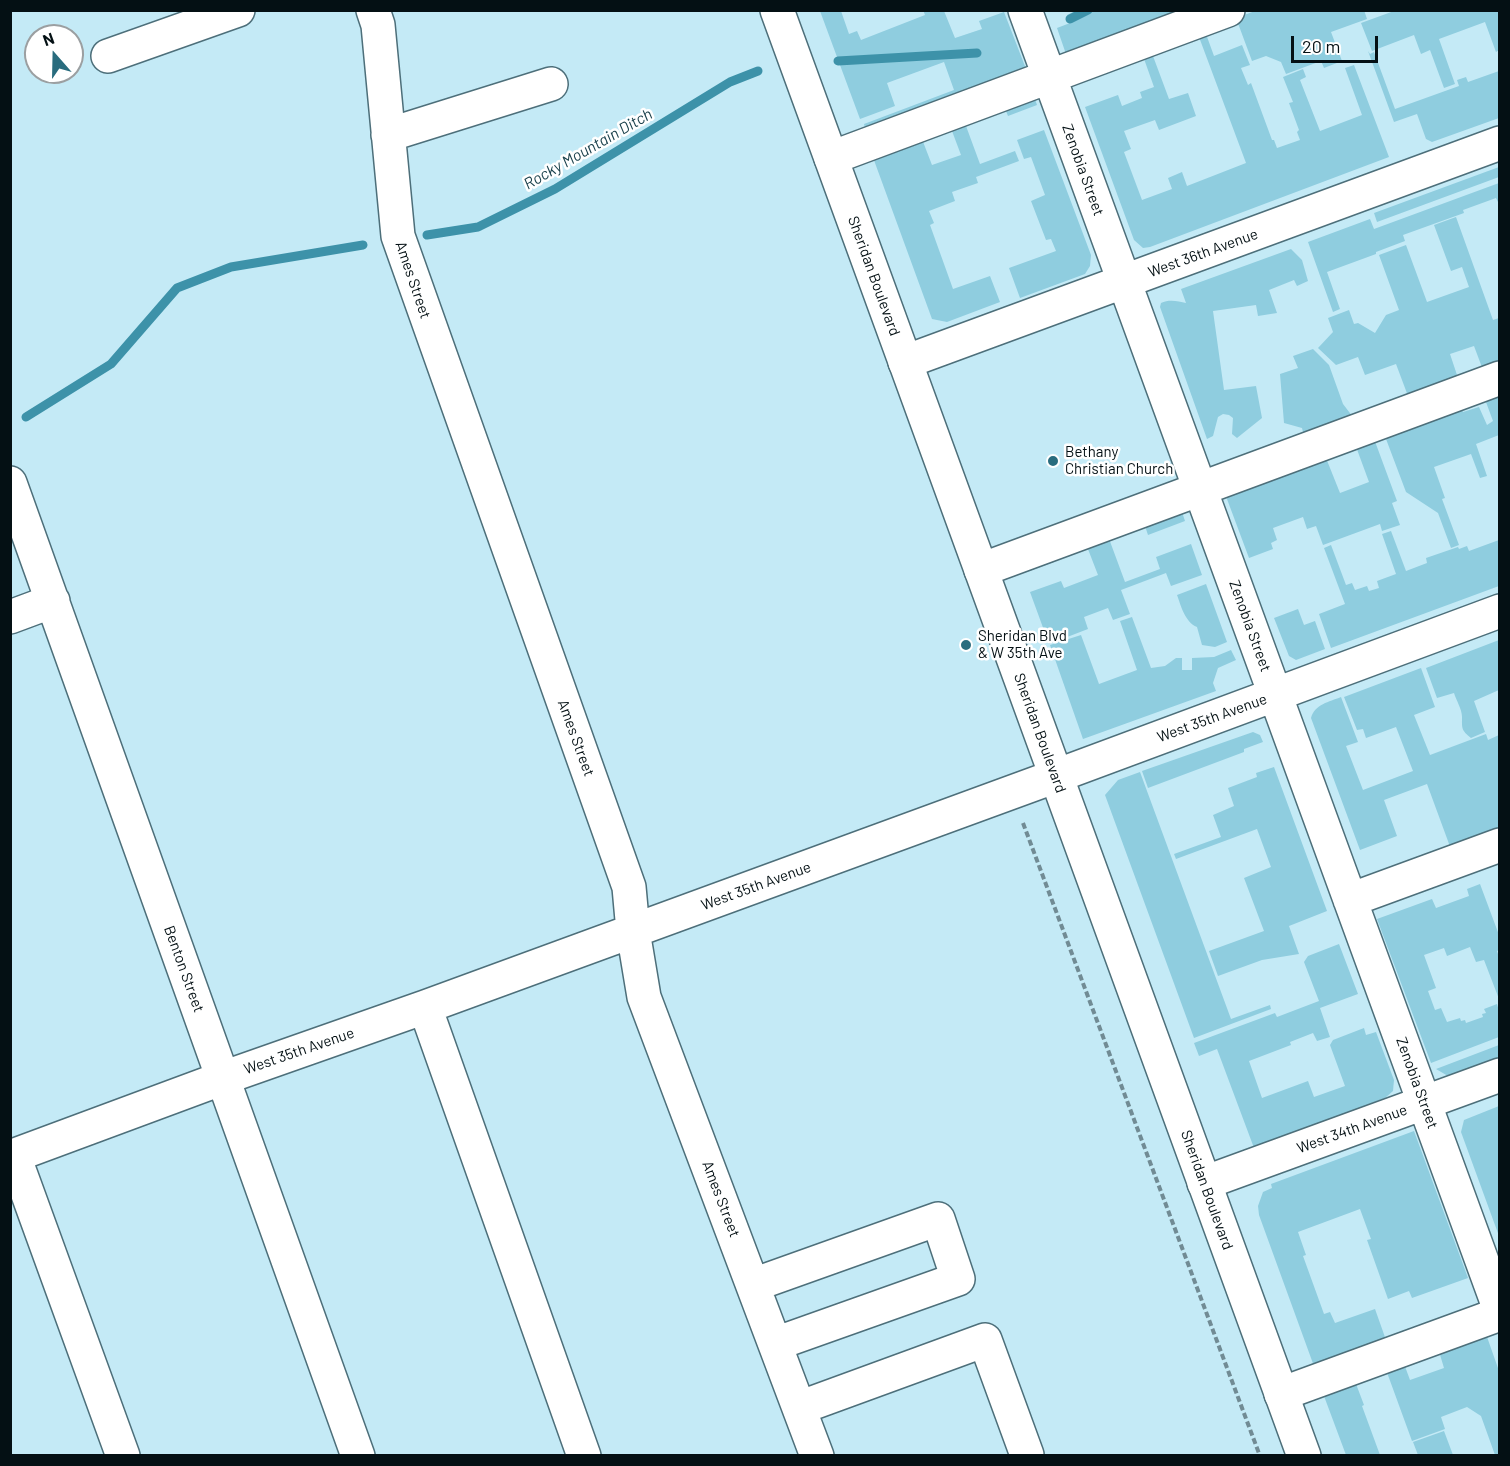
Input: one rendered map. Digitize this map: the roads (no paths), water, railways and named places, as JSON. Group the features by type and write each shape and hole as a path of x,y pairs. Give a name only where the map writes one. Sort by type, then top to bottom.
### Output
{"street":[{"path":"108,56 238,10"},
{"name":"Ames Street","path":"373,10 378,25 398,236 629,887 633,931 644,997 817,1455"},
{"name":"Sheridan Boulevard","path":"777,10 1304,1455"},
{"name":"Zenobia Street","path":"1025,10 1500,1312"},
{"path":"831,158 1228,10"},
{"path":"388,135 551,84"},
{"name":"West 36th Avenue","path":"906,362 1500,143"},
{"path":"981,570 1500,378"},
{"name":"Benton Street","path":"10,483 19,533 53,602 358,1455"},
{"path":"10,617 53,602"},
{"name":"West 35th Avenue","path":"12,1156 633,931 1500,611"},
{"path":"1350,900 1500,845"},
{"path":"425,1007 584,1455"},
{"name":"West 34th Avenue","path":"1204,1183 1500,1075"},
{"path":"12,1156 123,1455"},
{"path":"753,1285 938,1219 958,1278 775,1344"},
{"path":"1281,1394 1500,1312"},
{"path":"799,1408 985,1340 1027,1455"}],"waterway":[{"name":"Rocky Mountain Ditch","path":"1070,19 1088,10"},
{"name":"Rocky Mountain Ditch","path":"838,61 977,53"},
{"name":"Rocky Mountain Ditch","path":"427,235 478,227 555,189 730,82 758,71"},
{"name":"Rocky Mountain Ditch","path":"26,417 111,364 177,288 231,267 363,245"}],"place":[{"name":"Bethany Christian Church","path":"1053,461"},
{"name":"Sheridan Blvd & W 35th Ave","path":"966,645"}]}
